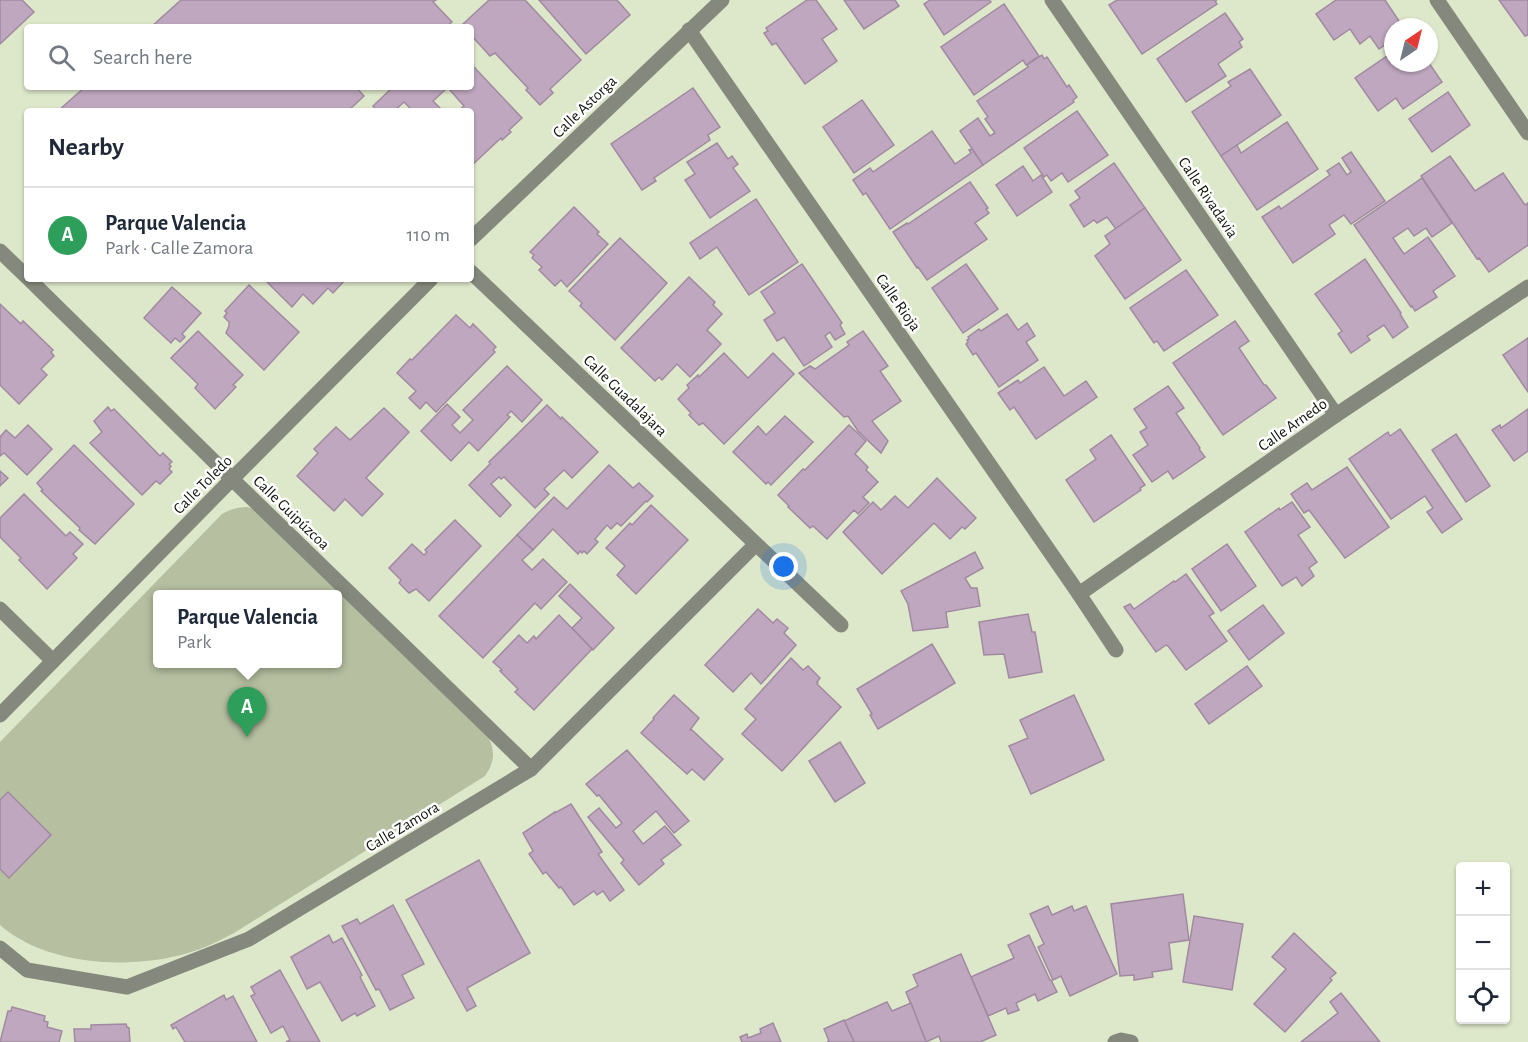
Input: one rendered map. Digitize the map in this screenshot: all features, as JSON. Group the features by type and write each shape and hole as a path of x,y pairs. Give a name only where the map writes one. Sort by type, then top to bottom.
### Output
{"street":[{"name":"Calle Astorga","path":"474,236 722,0"},
{"name":"Calle Rivadavia","path":"1052,0 1336,415"},
{"path":"1437,0 1528,133"},
{"name":"Calle Rioja","path":"689,30 1116,650"},
{"name":"Calle Guipúzcoa","path":"0,251 24,274"},
{"name":"Calle Guadalajara","path":"474,275 841,625"},
{"name":"Calle Guipúzcoa","path":"32,282 531,769"},
{"name":"Calle Toledo","path":"0,715 427,282"},
{"name":"Calle Arnedo","path":"1079,594 1336,415 1528,287"},
{"name":"Calle Zamora","path":"0,948 27,970 128,987 249,939 531,769 755,544"},
{"path":"0,609 53,661"},
{"path":"1115,1042 1120,1040 1131,1042"}],"green space":[{"path":"248,507 260,512 340,590 153,590 153,668 342,668 342,592 486,732 493,754 489,770 485,776 234,933 200,949 141,962 90,961 41,949 19,939 0,925 0,742 222,514"}],"building":[{"path":"0,0 22,0 34,12 0,44"},
{"path":"181,0 436,0 433,2 452,22 450,24 154,24"},
{"path":"489,0 525,0 581,60 550,89 553,93 540,105 526,90 528,88 495,53 490,56 474,38 474,24 463,24"},
{"path":"539,0 617,0 630,15 586,54"},
{"path":"807,0 816,0 837,29 822,39 837,61 805,84 776,43 772,45 764,33 768,31 766,28"},
{"path":"844,0 895,0 899,6 864,29"},
{"path":"930,0 989,0 991,2 944,35 924,4"},
{"path":"1117,0 1217,0 1215,1 1217,4 1142,54 1109,5"},
{"path":"1336,0 1385,0 1397,18 1384,18 1384,45 1379,49 1370,36 1360,44 1350,29 1334,40 1316,14"},
{"path":"1499,0 1528,0 1528,35 1525,36"},
{"path":"1004,4 1039,56 1026,65 1023,60 974,95 941,47"},
{"path":"1225,13 1243,39 1239,42 1242,47 1218,64 1226,76 1186,102 1157,59"},
{"path":"1042,55 1044,59 1047,57 1067,87 1069,85 1077,97 1073,100 1074,102 983,165 960,131 978,118 990,136 995,133 985,119 988,117 977,101"},
{"path":"1384,58 1384,72 1435,72 1442,82 1403,109 1396,98 1378,111 1355,78"},
{"path":"474,67 522,118 509,130 511,132 502,140 501,138 474,163 474,108 462,108 464,106 450,90 474,90"},
{"path":"1250,69 1281,115 1221,156 1192,112 1231,86 1228,82"},
{"path":"693,88 720,127 708,135 710,140 654,178 656,181 642,190 611,144"},
{"path":"82,90 359,90 364,96 351,108 61,108"},
{"path":"390,90 445,90 433,101 440,108 410,108 404,102 397,108 375,108 373,106"},
{"path":"1448,92 1470,125 1432,152 1409,119"},
{"path":"862,100 894,145 854,173 823,127"},
{"path":"1077,111 1108,155 1068,182 1062,173 1051,181 1047,175 1044,177 1024,148"},
{"path":"1287,122 1318,169 1257,210 1221,156 1237,145 1241,153"},
{"path":"932,131 955,164 971,153 969,150 972,149 983,165 890,229 866,193 863,195 853,180 870,168 873,172"},
{"path":"717,143 728,159 732,156 738,164 733,168 750,191 710,218 685,180 695,174 687,162"},
{"path":"1351,152 1385,201 1351,224 1344,215 1329,225 1335,234 1293,263 1262,217 1279,206 1281,209 1330,175 1327,171 1339,163 1347,175 1351,172 1342,158"},
{"path":"1450,156 1475,191 1503,173 1525,205 1528,203 1528,245 1489,272 1479,258 1477,259 1421,176"},
{"path":"1114,163 1145,208 1116,229 1107,217 1097,223 1094,220 1084,227 1070,205 1080,198 1075,191"},
{"path":"1023,166 1033,181 1041,175 1052,192 1017,216 996,185"},
{"path":"1422,178 1452,223 1432,237 1426,228 1414,236 1408,228 1393,238 1404,254 1428,237 1455,276 1433,291 1437,297 1415,311 1354,225"},
{"path":"970,182 988,208 986,209 989,213 975,223 987,239 927,280 893,232"},
{"path":"756,199 798,262 749,295 717,247 700,259 690,243"},
{"path":"574,207 608,244 567,287 561,280 555,286 539,270 542,267 532,258 534,255 530,252"},
{"path":"1145,208 1181,260 1125,299 1095,256 1110,244 1105,236"},
{"path":"620,238 667,283 615,340 580,306 582,303 569,291"},
{"path":"1365,259 1408,327 1393,338 1384,325 1367,336 1370,340 1351,353 1338,334 1342,331 1315,294"},
{"path":"802,264 842,323 840,325 845,334 835,340 830,332 825,336 832,347 804,366 784,337 777,341 764,320 775,313 761,292"},
{"path":"966,264 998,309 963,333 932,288"},
{"path":"1186,270 1218,315 1164,351 1157,341 1154,343 1130,308"},
{"path":"689,277 715,302 713,305 722,314 707,330 721,344 690,377 677,364 662,380 659,377 655,381 621,348"},
{"path":"267,282 343,282 333,293 328,288 313,304 303,294 292,307"},
{"path":"249,285 299,332 264,370 226,333 229,322 224,317 227,313 225,311"},
{"path":"172,287 201,313 182,334 185,337 180,342 175,338 171,343 144,318"},
{"path":"0,304 21,324 23,321 53,350 51,352 54,356 41,369 47,375 19,404 0,385"},
{"path":"1007,314 1018,330 1027,323 1035,336 1026,342 1038,360 999,387 976,353 973,355 966,344 968,337"},
{"path":"456,315 470,328 473,324 496,347 493,350 495,352 436,412 426,402 420,409 409,398 416,391 397,373"},
{"path":"1235,321 1249,341 1239,348 1264,385 1276,398 1223,435 1173,363"},
{"path":"198,331 243,375 233,385 236,387 215,409 195,388 198,384 171,358"},
{"path":"863,331 888,366 880,371 901,401 872,421 888,441 881,453 858,431 848,416 844,417 799,373 810,366 815,369 849,345 847,342"},
{"path":"1528,338 1528,392 1503,355"},
{"path":"724,353 748,378 773,353 794,374 724,444 703,423 699,425 678,399 689,388 687,385"},
{"path":"507,366 542,400 522,422 511,411 507,415 510,417 478,451 469,442 451,461 421,431 447,404 460,417 452,425 460,433 473,420 463,410"},
{"path":"1044,367 1064,396 1086,381 1097,397 1036,439 1014,407 1010,410 998,393 1018,380 1020,383"},
{"path":"1168,386 1184,408 1176,413 1205,457 1173,479 1168,471 1152,482 1133,455 1148,445 1140,432 1147,428 1134,409"},
{"path":"547,405 598,452 572,478 564,470 544,489 549,494 535,508 504,477 501,479 499,477 491,484 511,505 500,517 469,485"},
{"path":"108,407 111,411 114,409 160,456 163,453 172,462 169,464 171,466 169,469 172,472 160,484 156,481 142,495 90,443 102,432 94,421"},
{"path":"384,408 409,432 366,478 383,494 362,516 345,499 334,511 297,476 318,453 314,449 336,427 350,440"},
{"path":"1528,409 1528,451 1514,461 1492,430 1500,425 1501,428"},
{"path":"785,416 813,442 771,485 768,482 766,484 733,452 758,426 766,435"},
{"path":"28,425 52,449 27,475 4,453 0,456 0,437 6,430 15,438"},
{"path":"849,425 866,441 855,454 878,482 863,497 869,503 858,514 854,510 827,539 813,526 810,528 778,495"},
{"path":"1400,429 1462,519 1442,533 1427,512 1433,508 1425,496 1391,519 1349,459 1388,432 1390,436"},
{"path":"1456,434 1490,486 1466,502 1432,450"},
{"path":"1111,435 1145,485 1094,522 1066,480 1096,459 1090,450"},
{"path":"74,445 134,504 95,544 41,491 43,490 37,483"},
{"path":"609,465 633,488 639,483 653,496 621,526 617,523 611,529 607,525 595,539 598,542 587,554 580,551 578,554 553,529 533,550 517,535 554,497 567,509"},
{"path":"1347,467 1389,527 1345,558 1309,510 1304,513 1291,494 1307,483 1312,490"},
{"path":"0,471 8,478 0,486"},
{"path":"937,478 976,518 950,539 934,523 882,574 843,532 873,502 881,510 895,496 908,508"},
{"path":"24,494 66,536 70,532 83,544 73,554 77,558 47,589 0,537 0,518"},
{"path":"1292,502 1310,527 1298,535 1317,562 1309,568 1314,576 1302,586 1296,577 1282,586 1245,532 1279,508 1280,510"},
{"path":"651,505 688,540 636,594 617,575 625,566 606,548"},
{"path":"455,520 481,546 429,601 416,589 409,593 399,583 401,580 389,568 412,544 424,555 427,552 425,550"},
{"path":"517,535 533,550 522,560 532,570 543,559 567,582 541,609 535,603 483,658 439,616"},
{"path":"1227,544 1256,586 1221,611 1192,569"},
{"path":"975,552 983,568 965,578 971,588 977,588 980,606 946,612 948,627 913,631 908,604 901,591"},
{"path":"1186,574 1214,613 1209,616 1227,641 1186,670 1168,646 1156,652 1124,607 1130,604 1134,609"},
{"path":"570,584 614,628 593,650 572,628 582,618 559,596"},
{"path":"1263,605 1284,633 1249,660 1228,631"},
{"path":"758,609 773,623 777,619 788,628 784,633 796,645 761,684 751,673 733,692 705,665"},
{"path":"1028,614 1032,632 1035,632 1042,672 1009,678 1004,654 984,655 979,622"},
{"path":"559,615 592,649 534,710 515,692 518,689 493,662 519,635 527,643 534,636 536,639"},
{"path":"932,644 955,683 878,729 857,689"},
{"path":"791,658 803,670 808,666 820,678 817,684 841,707 782,771 742,734 756,719 745,709"},
{"path":"1247,666 1262,686 1209,724 1195,704"},
{"path":"674,695 699,718 690,730 723,759 704,780 692,769 687,774 641,733"},
{"path":"1074,695 1104,760 1031,794 1009,746 1028,738 1020,720"},
{"path":"840,742 865,783 835,802 809,761"},
{"path":"627,750 689,821 674,833 656,811 633,831 643,844 665,826 681,845 661,860 664,864 639,885 621,863 624,860 588,817 599,808 616,828 622,823 599,795 597,796 586,784"},
{"path":"8,792 51,835 9,878 0,869 0,800"},
{"path":"571,804 602,852 598,854 624,890 610,901 603,891 597,895 594,891 574,905 546,872 543,874 529,854 533,851 523,833"},
{"path":"479,860 530,953 467,988 476,1006 467,1011 406,900"},
{"path":"1183,894 1189,940 1169,943 1172,969 1152,972 1153,977 1134,980 1134,975 1120,976 1111,904"},
{"path":"393,905 424,964 402,975 414,998 390,1010 379,989 376,990 342,926 357,919 360,924"},
{"path":"1048,906 1052,915 1072,906 1074,911 1086,906 1117,974 1070,996 1061,976 1053,980 1038,947 1044,944 1030,914"},
{"path":"1194,916 1243,924 1232,990 1183,982"},
{"path":"1294,933 1336,973 1285,1032 1254,1004 1286,969 1272,957"},
{"path":"329,935 333,943 342,938 362,975 360,977 375,1006 357,1016 355,1013 342,1021 320,982 307,989 291,957"},
{"path":"1029,935 1057,992 1038,1001 1035,994 1016,1003 1019,1010 1008,1014 1006,1008 988,1016 971,977 1014,958 1008,945"},
{"path":"961,954 996,1035 980,1042 941,1042 939,1036 926,1042 906,992 918,986 913,975"},
{"path":"280,970 320,1042 286,1042 290,1040 283,1026 271,1033 251,996 255,994 251,987"},
{"path":"1341,993 1380,1042 1301,1042 1338,1013 1330,1002"},
{"path":"224,995 226,1000 233,996 257,1042 185,1042 176,1027 173,1029 171,1025"},
{"path":"887,1002 892,1011 911,1003 926,1042 854,1042 844,1021"},
{"path":"12,1007 45,1016 44,1021 48,1022 47,1027 62,1031 59,1042 0,1042 8,1011 11,1011"},
{"path":"844,1020 854,1042 827,1042 829,1041 824,1029"},
{"path":"773,1023 781,1042 742,1042 740,1037 747,1034 748,1038 761,1033 760,1029"},
{"path":"126,1024 129,1028 130,1042 75,1042 74,1029 91,1029 91,1025"}],"place":[{"name":"Parque Valencia","path":"247,737"}]}
